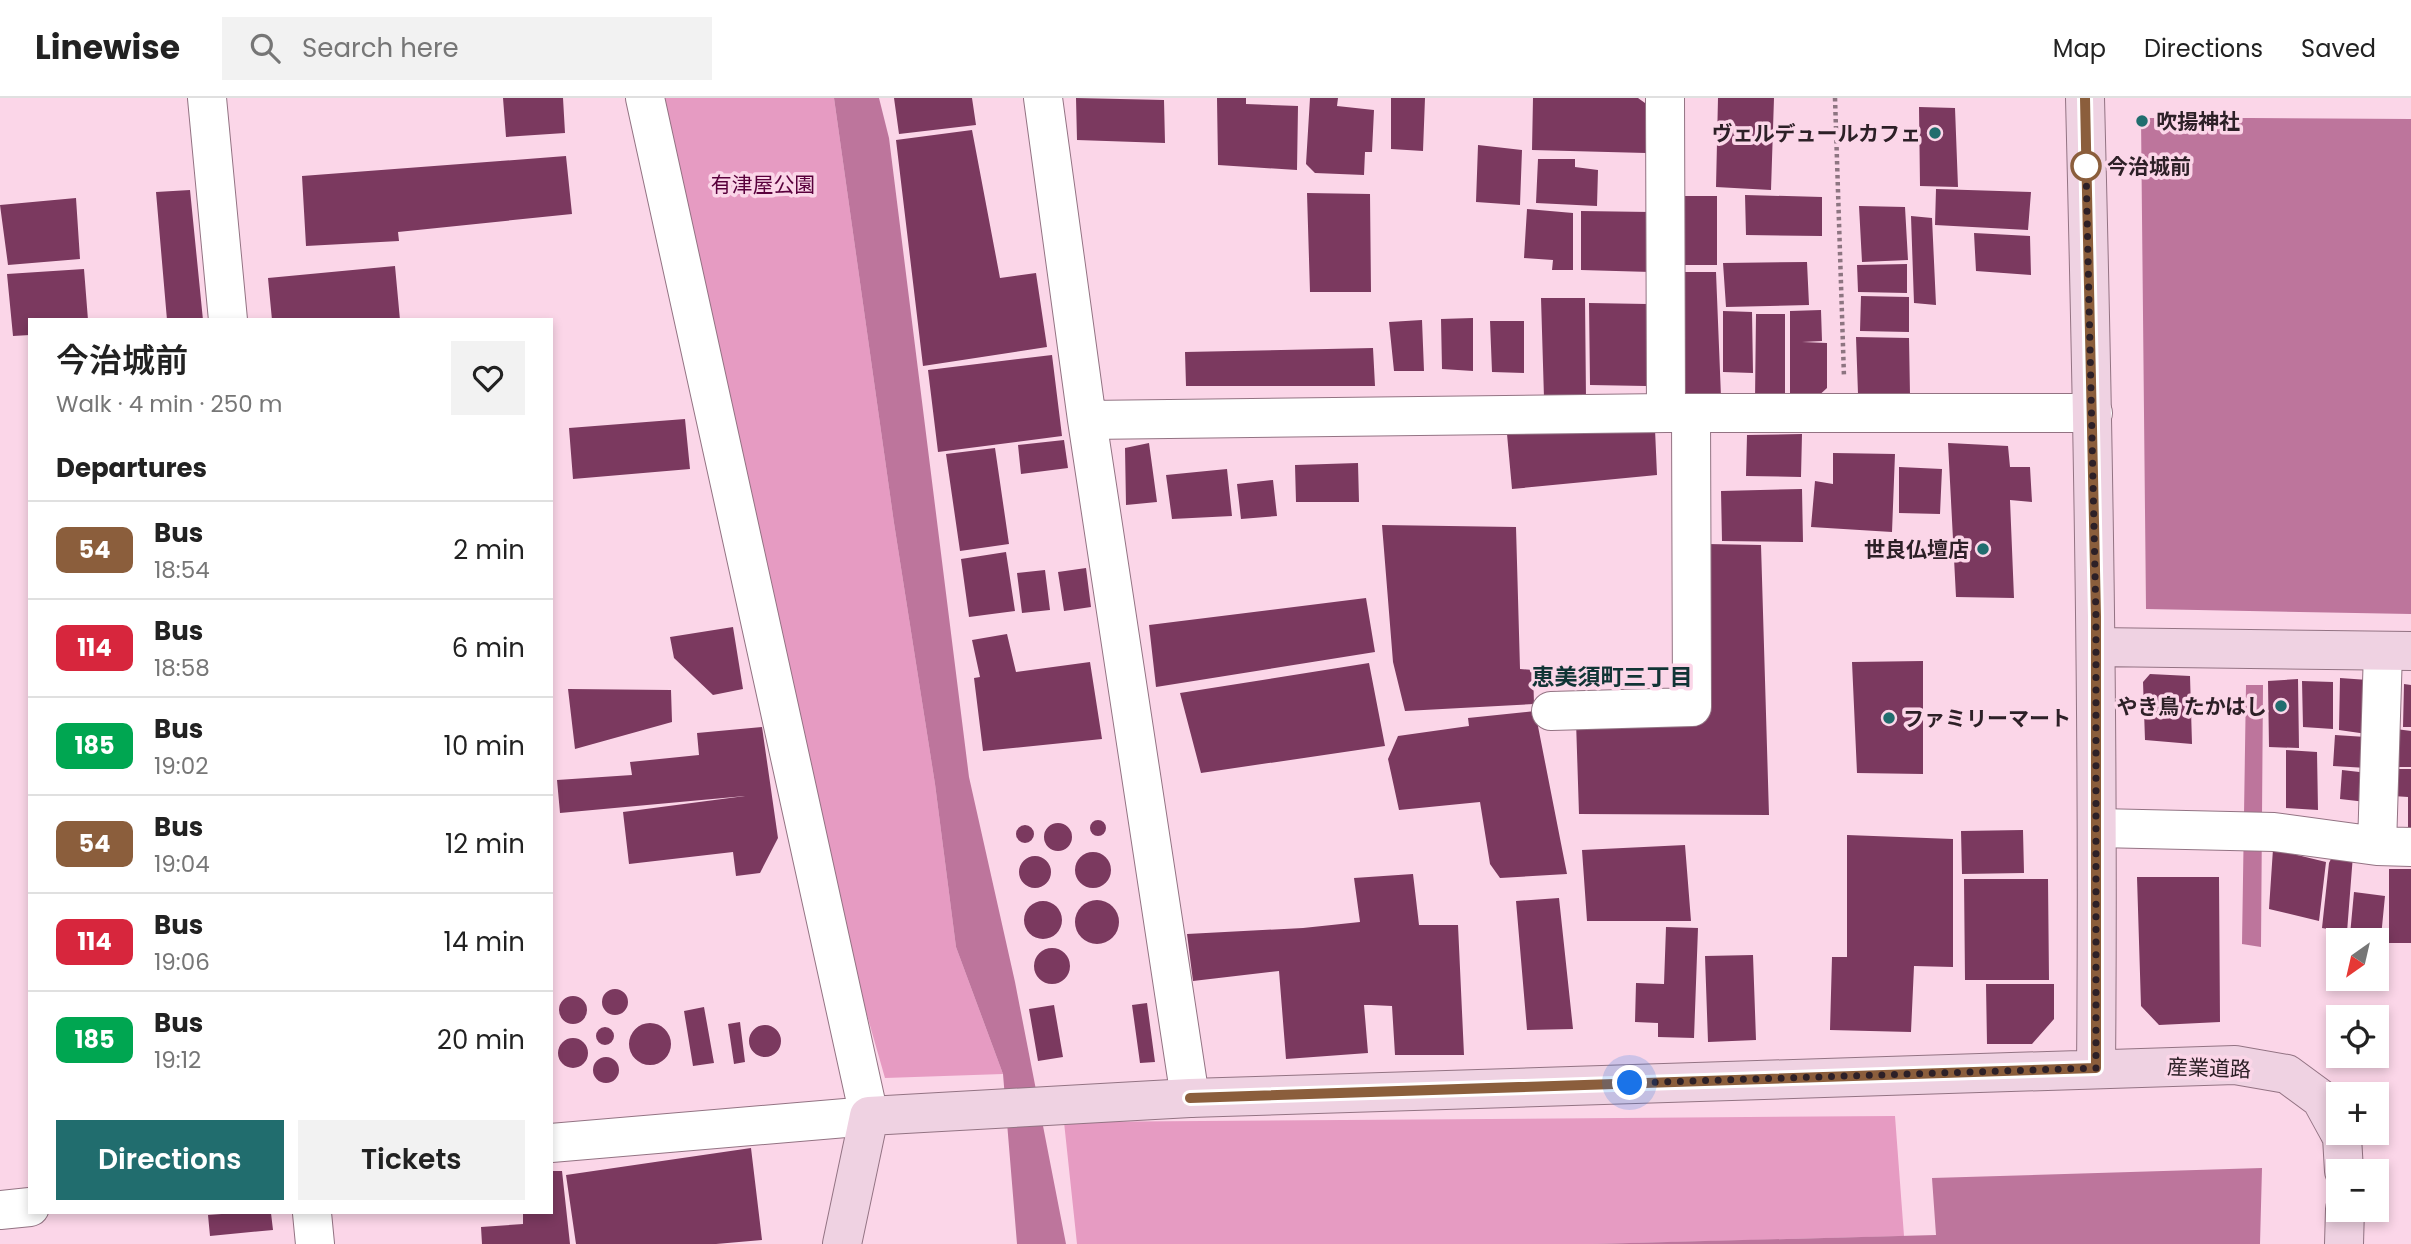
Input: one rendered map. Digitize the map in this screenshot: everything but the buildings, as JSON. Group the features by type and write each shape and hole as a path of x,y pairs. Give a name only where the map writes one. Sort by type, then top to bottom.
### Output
{"street":[{"path":"207,98 228,318"},
{"path":"645,98 869,1116 842,1244"},
{"path":"1043,98 1087,420 1190,1098"},
{"path":"1551,711 1692,706 1665,98"},
{"path":"2085,98 2096,647 2096,1068"},
{"path":"1087,420 1678,413 2092,413"},
{"path":"2096,647 2397,651 2394,847 2274,832 2098,828"},
{"name":"産業道路","path":"869,1116 1190,1098 2235,1065 2287,1074 2321,1099 2326,1108"},
{"path":"553,1143 869,1116"},
{"path":"0,1210 28,1207"},
{"path":"312,1214 315,1244"},
{"path":"2344,1244 2345,1222"}],"path":[{"path":"1835,98 1845,413"}],"green space":[{"name":"有津屋公園","path":"665,98 834,98 894,523 935,784 956,947 1003,1074 885,1078 833,896 687,225"},
{"path":"1895,1116 1904,1236 1592,1244 1077,1244 1064,1122"}],"shaded area":[{"path":"834,98 879,98 889,138 969,777 1015,982 1066,1244 1017,1244 1003,1074 956,947 935,784 894,523"},
{"path":"2251,98 2411,98 2411,614 2146,609 2141,118 2251,118"},
{"path":"2246,685 2263,685 2261,947 2242,944"},
{"path":"2262,1168 2260,1244 1592,1244 1936,1235 1932,1178"}],"pier":[{"path":"2251,98 2411,98 2411,119 2251,118"}],"bus line":[{"name":"54","path":"1190,1098 2096,1068 2096,617 2085,98"}],"place":[{"name":"吹揚神社","path":"2142,121"},
{"name":"ヴェルデュールカフェ","path":"1935,133"},
{"name":"今治城前","path":"2086,166"},
{"name":"世良仏壇店","path":"1983,549"},
{"name":"やき鳥 たかはし","path":"2281,706"},
{"name":"ファミリーマート","path":"1889,718"}],"district":[{"name":"恵美須町三丁目","path":"1612,677"}],"route":[{"path":"1630,1083 2096,1068 2096,617 2086,166"}]}
